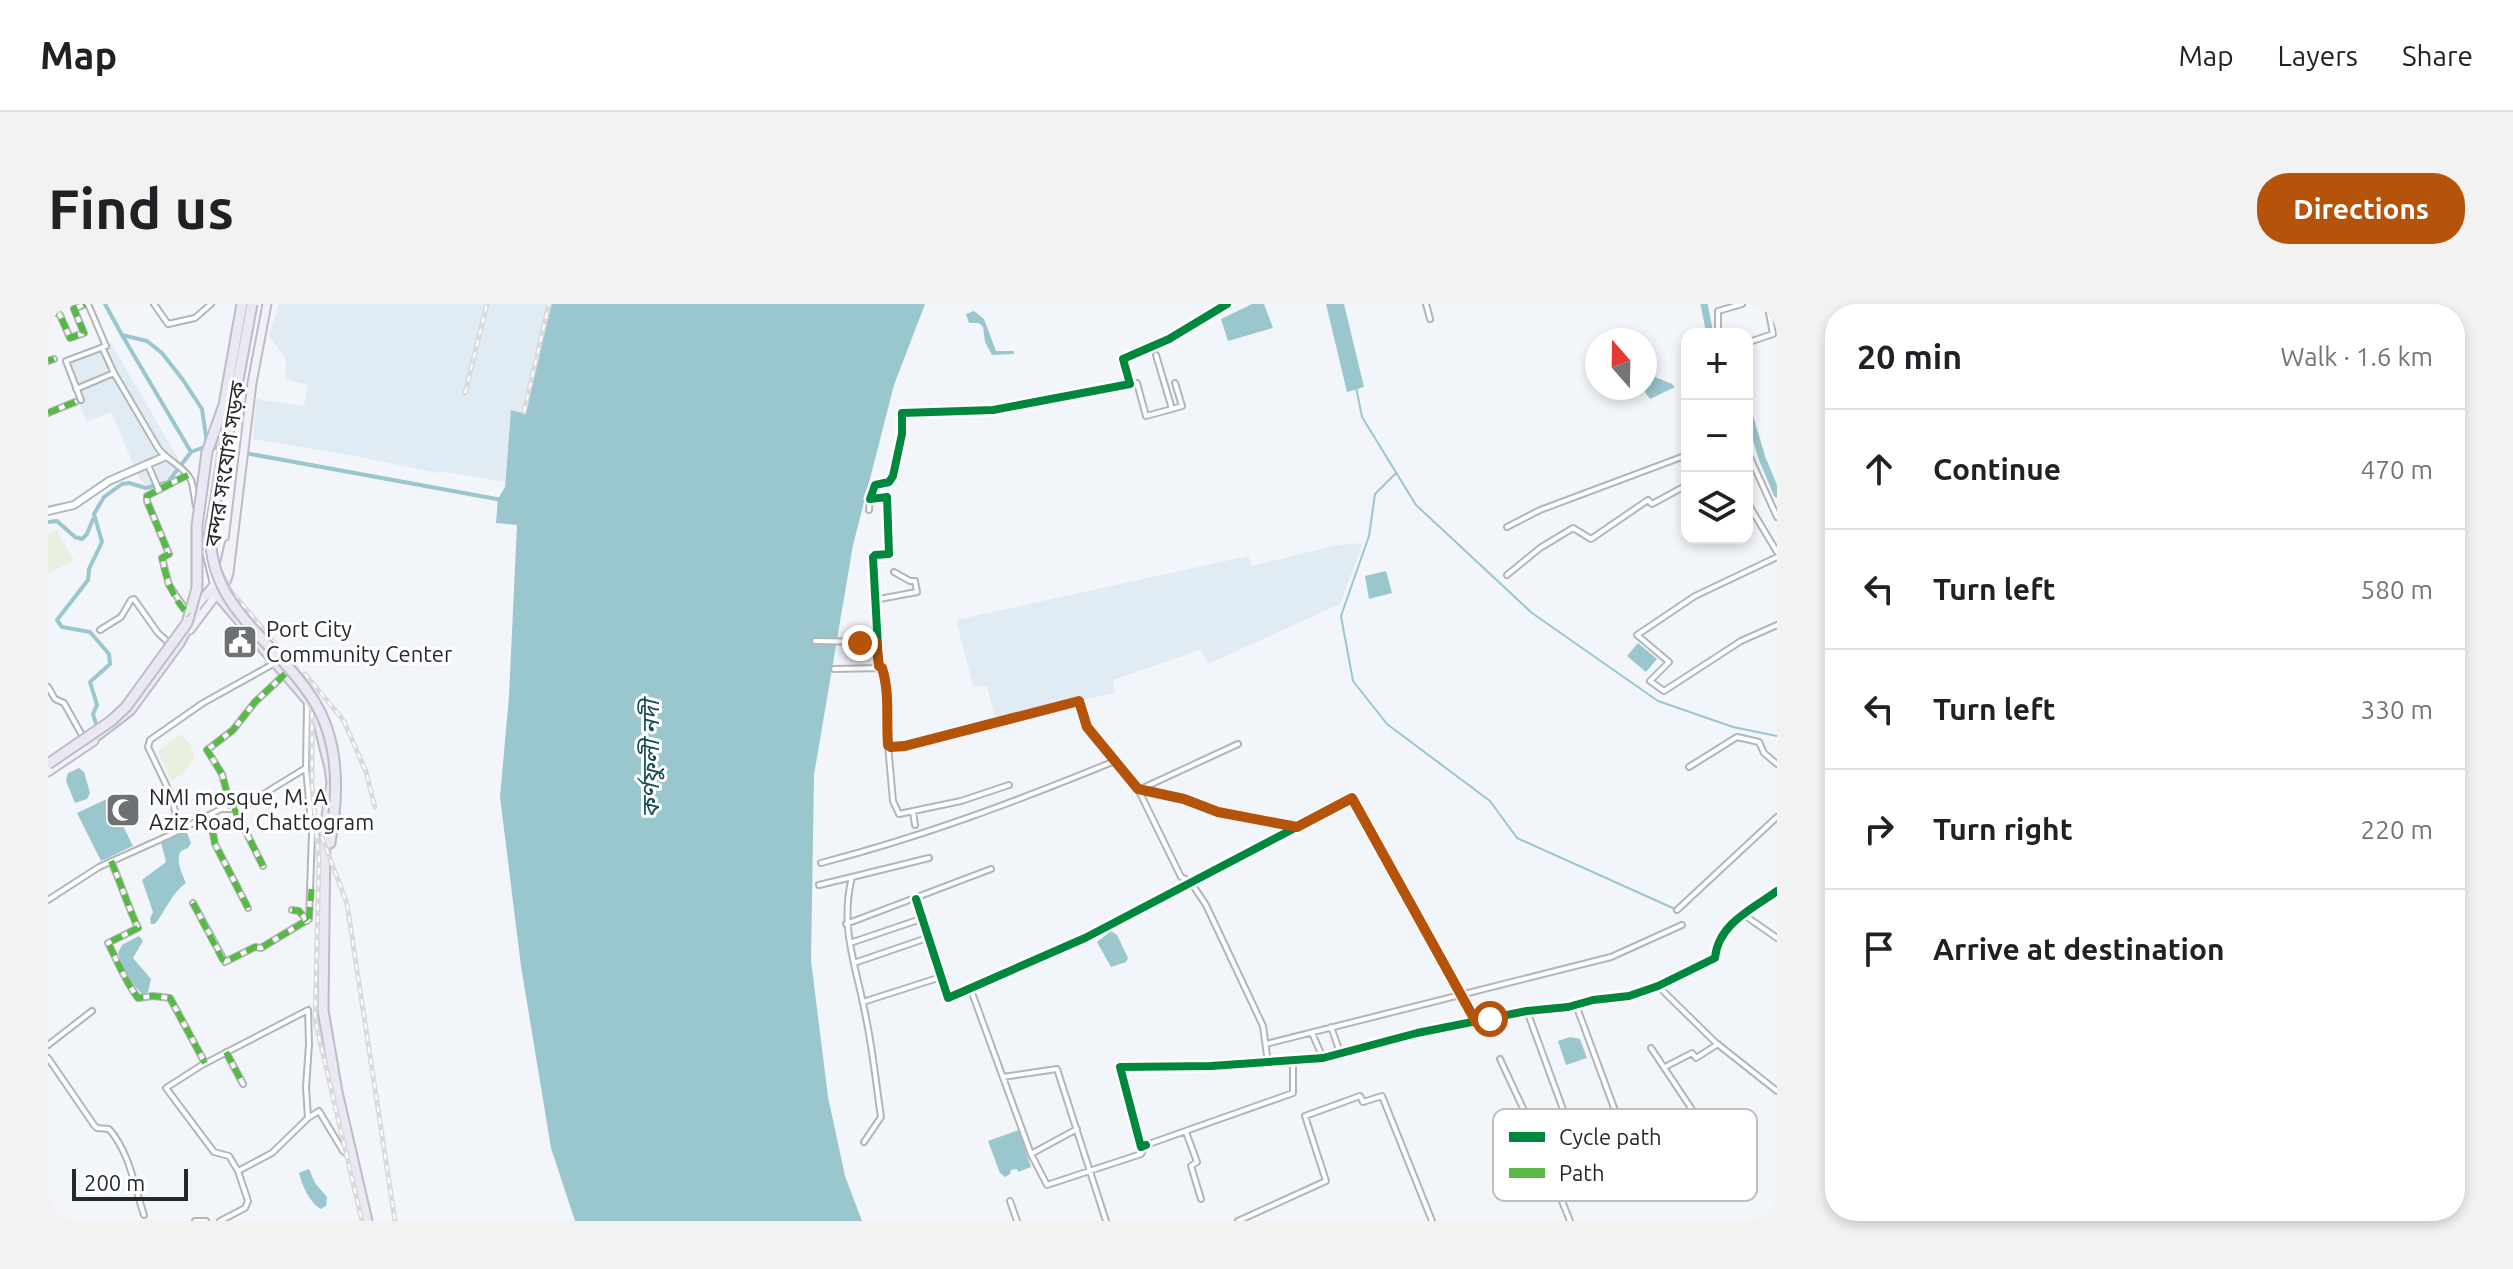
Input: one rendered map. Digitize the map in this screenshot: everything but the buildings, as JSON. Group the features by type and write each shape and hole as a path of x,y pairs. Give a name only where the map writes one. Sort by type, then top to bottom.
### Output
{"highway":[{"path":"48,766 114,725 130,710 179,643 193,613 201,592 202,523 212,452 232,387 247,304"},
{"path":"48,766 126,707 187,623 197,588 197,526 207,452 224,405 247,304"},
{"name":"বন্দর সংযোগ সড়ক","path":"247,304 211,526 211,558 226,595 304,687 322,717 338,782 326,874"},
{"path":"213,592 316,712 330,768 332,783 325,831 323,1010 367,1221"}],"main road":[{"path":"48,766 124,705 193,613 229,573 252,383 267,304"},
{"path":"48,766 115,727 132,712 213,592"}],"street":[{"path":"48,307 60,315 70,338 84,333 74,309 87,304 106,346 66,361 81,400"},
{"path":"154,304 168,324 195,318 211,304"},
{"path":"1130,384 1123,359 1169,339 1227,304"},
{"path":"1426,304 1430,319"},
{"path":"1718,328 1718,311 1742,304"},
{"path":"1753,339 1773,334 1769,313 1777,306"},
{"path":"102,347 164,457 182,469 191,481 213,592"},
{"path":"1156,355 1172,409"},
{"path":"76,389 114,373"},
{"path":"869,510 875,485 889,482 893,476 902,434 902,413 993,410 1137,383 1146,416 1182,406 1175,383"},
{"path":"48,413 75,402"},
{"path":"48,511 74,505 109,481 164,457"},
{"path":"1507,527 1540,510 1681,457"},
{"path":"1753,464 1777,517"},
{"path":"148,465 158,489"},
{"path":"188,475 158,489 147,496 147,501 169,554 162,558 165,576 180,604 193,613"},
{"path":"1507,575 1540,548 1573,528 1591,539 1648,500 1652,504 1681,488"},
{"path":"870,499 887,497 889,554 873,557 874,600 879,666 885,675 893,801 899,814 961,801 1009,785"},
{"path":"1753,513 1777,555 1695,596 1637,635 1669,662 1650,681 1664,691 1741,641 1777,625"},
{"path":"874,600 917,592 915,581 894,572"},
{"path":"100,630 121,617 134,599 158,633 170,644"},
{"path":"815,641 876,642"},
{"path":"179,831 172,797 148,747 150,740 203,703 275,663"},
{"path":"834,669 879,666"},
{"path":"263,866 233,808 222,774 207,750 233,730 255,702 285,674"},
{"path":"48,687 55,699 66,706 83,737"},
{"path":"307,699 306,768 312,833 308,920"},
{"path":"888,745 905,746 1079,701 1087,727 1140,788 1181,877 1190,881 1206,905 1263,1026 1268,1063"},
{"path":"1689,767 1737,737 1759,742 1764,753 1777,764"},
{"path":"1140,788 1238,744"},
{"path":"821,863 894,844 982,815 1115,761"},
{"path":"48,900 111,861 221,809 239,809 306,768"},
{"path":"1140,788 1184,799 1218,812 1297,827"},
{"path":"916,899 948,998 1085,938 1352,798 1476,1022"},
{"path":"913,812 915,825"},
{"path":"206,816 215,844 248,908"},
{"path":"1677,910 1777,817"},
{"path":"819,885 929,858"},
{"path":"111,861 138,928 108,943 119,962 122,976 138,998 170,998 205,1063"},
{"path":"846,924 991,869"},
{"path":"852,877 846,902 846,924 866,1016 881,1117 864,1142"},
{"path":"1293,1062 1293,1093 1141,1147 1120,1067 1293,1062 1323,1058 1374,1043 1527,1011 1629,996 1658,986 1715,958 1720,936 1777,891"},
{"path":"193,903 225,962 255,947 261,948 308,920 325,917"},
{"path":"292,910 299,911 308,920"},
{"path":"1744,915 1777,938"},
{"path":"850,943 921,919"},
{"path":"1266,1044 1611,957 1682,925"},
{"path":"854,963 927,938"},
{"path":"862,1003 941,977"},
{"path":"1658,986 1718,1044 1777,1091"},
{"path":"971,990 1031,1154 1047,1185 1141,1154 1146,1145"},
{"path":"1576,1005 1614,1109"},
{"path":"220,1221 245,1208 248,1201 238,1171 229,1156 214,1152 166,1088 205,1063 308,1010 308,1118"},
{"path":"48,1045 92,1011"},
{"path":"1527,1011 1563,1109"},
{"path":"1331,1027 1341,1055"},
{"path":"1312,1033 1323,1058"},
{"path":"1665,1067 1692,1053 1696,1058 1718,1044"},
{"path":"1651,1048 1692,1109"},
{"path":"226,1052 243,1084"},
{"path":"48,1058 97,1128 109,1129 118,1142 128,1160 144,1215"},
{"path":"1500,1059 1523,1109"},
{"path":"1003,1077 1057,1069 1106,1221"},
{"path":"1238,1221 1326,1181 1305,1116 1360,1096 1363,1102 1382,1096 1432,1221"},
{"path":"238,1171 272,1153 319,1111 343,1151 352,1157"},
{"path":"1031,1154 1077,1129"},
{"path":"1186,1132 1197,1162 1191,1166 1201,1199"},
{"path":"1010,1201 1017,1221"},
{"path":"1562,1201 1570,1221"},
{"path":"195,1221 206,1221"}],"shaded area":[{"path":"279,304 552,304 526,414 511,411 505,482 437,473 253,439 256,399 304,406 308,385 285,379 286,360 269,336"},
{"path":"111,343 179,460 173,475 160,484 148,486 140,480 111,412 86,422 64,361"},
{"path":"1363,543 1340,604 1208,664 1200,650 1113,680 1115,693 995,719 987,686 973,686 956,620 1248,556 1252,566 1337,545"}],"green space":[{"path":"56,530 74,560 48,574 48,535"},
{"path":"181,734 191,745 194,758 185,771 172,781 157,752"}],"water":[{"name":"কর্ণফুলী নদী","path":"552,304 925,304 894,385 853,545 814,775 811,960 828,1097 845,1176 862,1221 575,1221 551,1148 521,966 500,797 509,696 517,525 496,523 498,499 505,487 511,410 526,414"},
{"path":"1252,304 1264,304 1273,328 1228,341 1221,319"},
{"path":"1326,304 1344,304 1364,387 1347,392"},
{"path":"974,311 984,319 996,351 1014,351 1014,354 992,355 985,342 983,327 979,323 969,323 966,314"},
{"path":"1657,378 1672,384 1675,387 1657,396"},
{"path":"1386,571 1392,593 1369,599 1365,576"},
{"path":"1638,643 1657,659 1646,672 1627,656"},
{"path":"79,768 84,772 90,793 87,799 75,803 66,781 68,773"},
{"path":"109,798 133,846 101,861 77,813"},
{"path":"187,833 191,843 181,851 179,858 186,883 172,897 155,924 151,924 153,912 142,880 166,862 161,842"},
{"path":"1111,931 1117,935 1128,958 1126,962 1111,967 1097,942"},
{"path":"139,936 143,941 133,958 151,979 148,992 143,995 129,980 118,953 122,945"},
{"path":"1570,1037 1580,1039 1587,1058 1566,1065 1558,1041"},
{"path":"1019,1130 1031,1167 1018,1172 1017,1169 1011,1170 1005,1177 1000,1173 988,1141"},
{"path":"309,1169 315,1183 327,1197 326,1206 321,1209 310,1198 300,1178 299,1173"}],"waterway":[{"path":"105,304 122,335 147,341 162,353 183,380 202,409 207,443"},
{"path":"1704,304 1709,328"},
{"path":"122,335 191,452"},
{"path":"1356,387 1362,417 1416,505 1532,613 1658,701 1733,727 1777,736"},
{"path":"1753,428 1777,494"},
{"path":"96,724 93,714 97,705 90,682 110,664 109,654 90,632 62,627 57,620 88,580 89,569 102,542 94,514 104,497 122,484 146,488 168,482 191,452 207,446 502,500"},
{"path":"1396,473 1375,494 1369,536 1341,616 1353,681 1387,724 1490,801 1517,838 1675,909"},
{"path":"48,522 57,521 75,537 82,539 93,519"}],"railway":[{"path":"241,304 207,545 230,590 293,664 312,707 312,784 319,861 315,1020 362,1221"},
{"path":"465,393 487,304"},
{"path":"524,412 549,304"},
{"path":"305,674 344,721 366,772 375,807"},
{"path":"322,837 347,904 395,1221"}],"marked path":[{"path":"48,307 60,315 70,338 84,333 74,309 85,304"},
{"path":"48,361 54,359"},
{"path":"48,413 75,402"},
{"path":"188,475 147,496 147,501 169,554 162,558 168,581 174,596 189,615"},
{"path":"231,808 222,774 207,750 233,730 255,702 285,674"},
{"path":"234,808 263,866"},
{"path":"206,816 215,844 248,908"},
{"path":"111,861 138,928 108,943 138,998 170,998 205,1063"},
{"path":"193,903 222,959 227,961 255,947 261,948 309,919 312,884"},
{"path":"292,910 299,911 307,921"},
{"path":"226,1052 243,1084"}],"cycle path":[{"path":"879,666 873,557 889,554 887,497 870,499 875,485 889,482 893,476 902,434 902,413 993,410 1130,384 1123,359 1169,339 1227,304"},
{"path":"916,899 948,998 1085,938 1352,798 1476,1022"},
{"path":"1146,1145 1141,1147 1120,1067 1211,1066 1323,1058 1417,1033 1527,1011 1629,996 1658,986 1715,958 1722,936 1729,927 1777,891"}],"place":[{"name":"Port City Community Center","path":"240,642"},
{"name":"NMI mosque, M. A Aziz Road, Chattogram","path":"123,810"}],"route":[{"path":"860,643 876,642 879,666 885,675 886,725 888,745 891,747 1079,701 1087,727 1138,789 1184,799 1218,812 1297,827 1352,798 1476,1022 1490,1019"}]}
